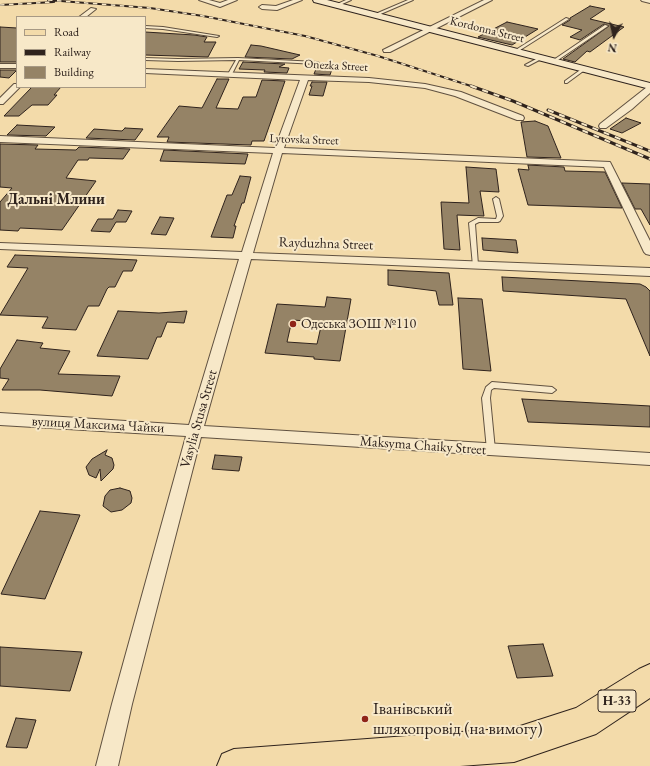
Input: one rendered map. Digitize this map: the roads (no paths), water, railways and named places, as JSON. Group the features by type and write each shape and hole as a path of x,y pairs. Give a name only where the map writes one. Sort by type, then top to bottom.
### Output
{"main road":[{"name":"Kordonna Street","path":"318,0 650,86"},
{"name":"Н-33","path":"234,766 514,745 584,722 650,680"}],"street":[{"path":"202,0 220,5 234,0"},
{"path":"262,7 277,8 299,0"},
{"path":"387,50 488,0"},
{"path":"644,0 650,1"},
{"path":"83,16 93,9"},
{"path":"0,66 16,66"},
{"name":"Onezka Street","path":"146,71 369,80 425,86 458,94 520,118"},
{"name":"Vasylia Stusa Street","path":"107,766 122,704 195,431 278,152 305,77"},
{"path":"0,102 16,87"},
{"path":"603,126 650,89"},
{"name":"Lytovska Street","path":"0,139 278,152 607,164 650,252"},
{"name":"Rayduzhna Street","path":"0,246 650,272"},
{"name":"вулиця Максима Чайки","path":"0,419 195,431"},
{"name":"Maksyma Chaiky Street","path":"195,431 650,459"}],"lane":[{"path":"336,5 349,0"},
{"path":"375,15 411,0"},
{"path":"516,51 567,19"},
{"path":"554,61 606,26"},
{"path":"146,27 217,36"},
{"path":"527,65 541,58"},
{"path":"146,59 238,59 317,63"},
{"path":"230,74 238,59"},
{"path":"566,82 584,69"},
{"path":"475,265 472,223 478,220 498,220 500,216 496,199"},
{"path":"491,450 486,398 488,389 492,386 552,390"}],"railway":[{"path":"48,0 150,8 203,16 305,36 378,56 472,86"},
{"path":"0,5 54,2"},
{"path":"472,86 513,101 650,159"},
{"path":"548,110 650,151"}],"place":[{"name":"Одеська ЗОШ №110","path":"293,324"},
{"name":"Iванівський шляхопровід (на вимогу)","path":"365,719"}],"district":[{"name":"Дальні Млини","path":"56,200"}]}
